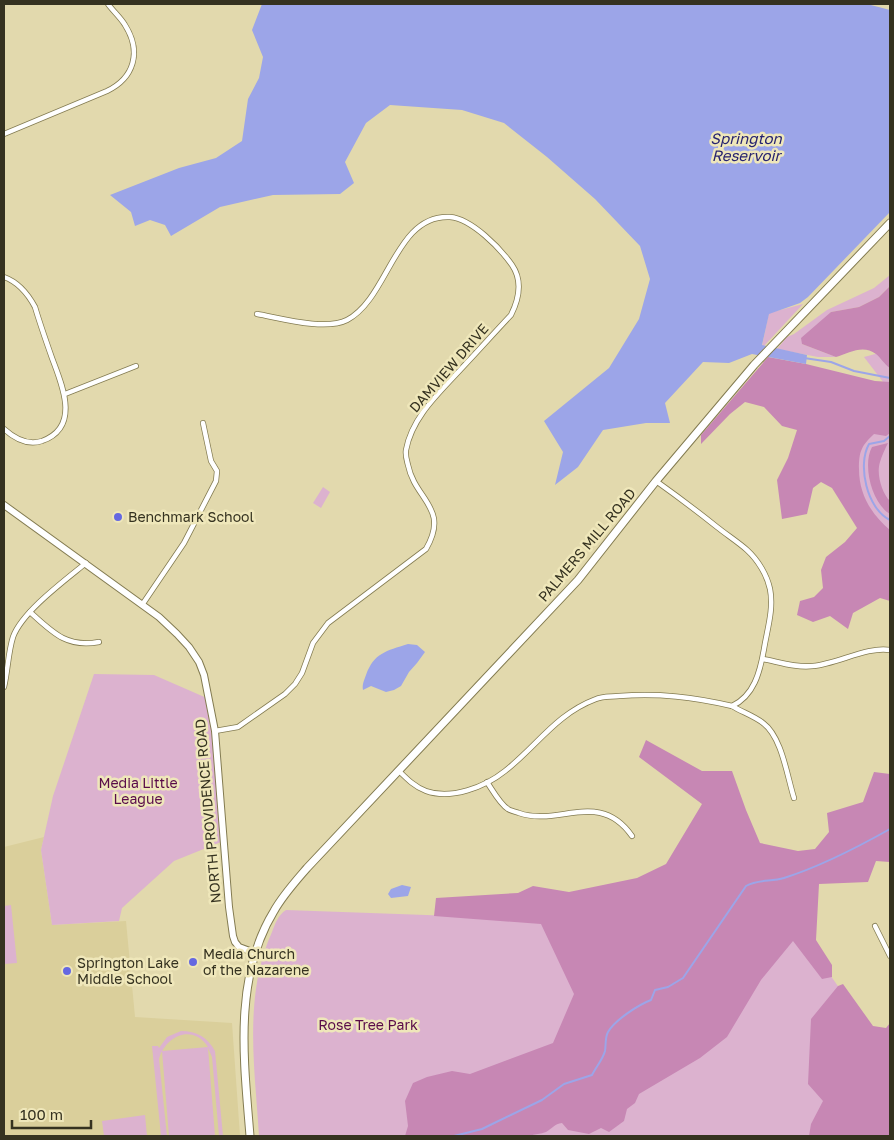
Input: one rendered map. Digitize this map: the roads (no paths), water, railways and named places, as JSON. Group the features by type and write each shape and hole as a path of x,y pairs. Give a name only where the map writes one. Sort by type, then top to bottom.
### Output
{"main road":[{"name":"PALMERS MILL ROAD","path":"255,952 273,912 298,879 578,580 656,480 754,365 890,223"},
{"name":"NORTH PROVIDENCE ROAD","path":"4,505 142,605 177,634 198,662 204,675 215,731 233,936 239,947 255,952"},
{"path":"250,1136 244,1011 248,981 255,952"}],"street":[{"path":"4,134 107,91 119,85 126,77 133,66 134,52 131,37 125,25 108,4"},
{"name":"DAMVIEW DRIVE","path":"215,731 238,727 285,694 296,684 313,642 328,623 426,548 433,537 435,524 432,511 410,476 406,452 411,431 426,408 511,315 518,300 519,290 515,268 474,226 459,218 437,218 412,232 373,295 360,312 346,321 331,325 257,314"},
{"path":"4,277 21,288 30,298 65,394 65,414 60,428 49,438 37,442 26,442 14,438 4,429"},
{"path":"65,394 136,366"},
{"path":"142,605 184,543 216,481 216,471 211,461 203,423"},
{"path":"656,480 748,551 761,568 770,591 771,607 757,679 741,702 732,706"},
{"path":"4,687 12,638 17,627 30,612 86,563"},
{"path":"30,612 59,638 72,643 88,644 99,642"},
{"path":"762,659 797,666 814,666 875,651 890,650"},
{"path":"399,771 417,787 428,792 463,791 487,782 505,771 555,723 576,708 599,698 656,694 732,706 763,723 779,745 794,798"},
{"path":"487,782 508,809 525,815 543,817 594,811 615,819 626,827 632,836"},
{"path":"875,926 890,956"}],"water":[{"name":"Springton Reservoir","path":"262,4 867,4 890,10 890,212 808,297 800,303 769,314 762,345 807,355 806,364 752,354 729,363 703,362 665,403 670,423 646,423 603,430 578,467 555,485 563,452 544,421 609,368 639,319 650,279 640,246 595,199 504,123 462,110 390,105 366,123 345,162 354,183 340,194 273,195 220,207 171,236 165,225 150,220 135,226 131,212 110,195 179,168 216,158 242,141 248,99 259,78 263,57 252,30"},
{"path":"408,644 417,645 425,652 409,672 401,686 386,692 371,686 363,690 366,675 377,657 387,651"},
{"path":"402,885 411,887 408,896 391,898 388,894 391,889"}],"waterway":[{"path":"804,358 831,362 854,371 890,378"},
{"path":"890,436 884,441 869,444 864,463 866,486 870,497 875,506 890,520"},
{"path":"454,1136 482,1129 542,1100 564,1084 592,1075 604,1054 606,1036 611,1027 627,1013 651,1000 655,990 668,987 683,978 746,886 755,882 784,878 811,868 852,850 890,829"}],"place":[{"name":"Benchmark School","path":"118,517"},
{"name":"Media Church of the Nazarene","path":"193,962"},
{"name":"Springton Lake Middle School","path":"67,971"}],"park label":[{"name":"Media Little League","path":"138,792"},
{"name":"Rose Tree Park","path":"368,1025"}]}
